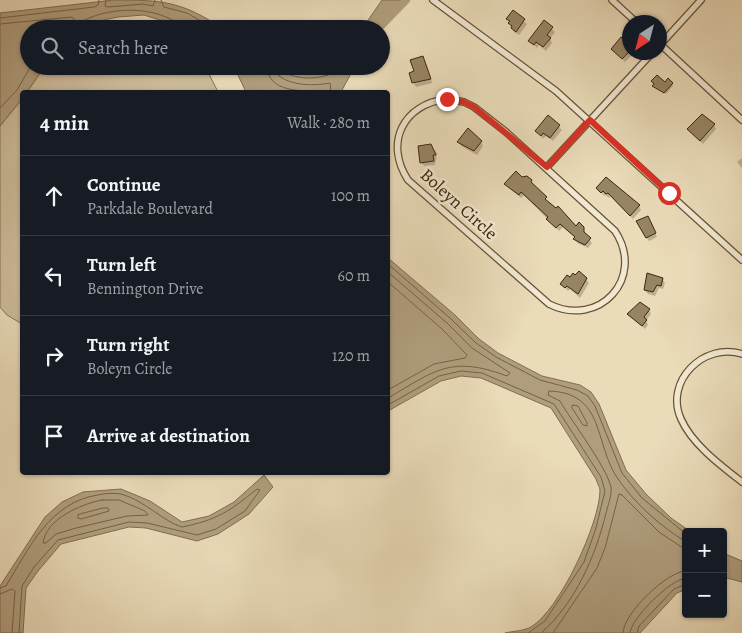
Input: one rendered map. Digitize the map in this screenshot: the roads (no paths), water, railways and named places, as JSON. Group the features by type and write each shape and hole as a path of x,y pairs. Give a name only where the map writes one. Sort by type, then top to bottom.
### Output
{"street":[{"path":"433,0 534,73 590,120 742,260"},
{"path":"612,0 628,15"},
{"path":"667,37 701,0"},
{"path":"667,51 742,120"},
{"path":"547,167 646,60"},
{"name":"Boleyn Circle","path":"435,100 456,100 474,107 547,167 609,224 624,248 625,266 620,283 610,298 594,308 566,311 549,304 538,296 462,226 414,187 398,163 398,141 404,123 415,110 435,100"},
{"path":"742,354 715,352 696,362 680,383 677,408 684,425 695,440 742,482"}],"water":[{"path":"114,0 146,1 171,4 209,20 160,20 144,15 104,20 20,20 20,75 39,75 28,90 20,90 20,101 0,126 0,13"},
{"path":"382,0 405,0 398,6 388,20 368,20"},
{"path":"238,75 350,75 342,90 245,90"},
{"path":"390,260 455,315 479,339 498,353 542,376 580,385 591,392 599,404 626,470 646,494 671,518 685,528 682,528 682,591 677,593 640,633 505,633 531,627 542,618 554,603 586,544 598,505 600,488 551,408 481,378 461,376 441,381 390,410"},
{"path":"264,475 273,487 249,514 218,534 197,541 146,528 129,527 61,544 26,588 23,633 0,633 0,586 45,517 62,502 83,492 121,489 150,501 182,522 209,516 234,502"},
{"path":"727,555 742,561 742,582 727,578"}],"waterway":[{"path":"387,20 406,0"}]}
